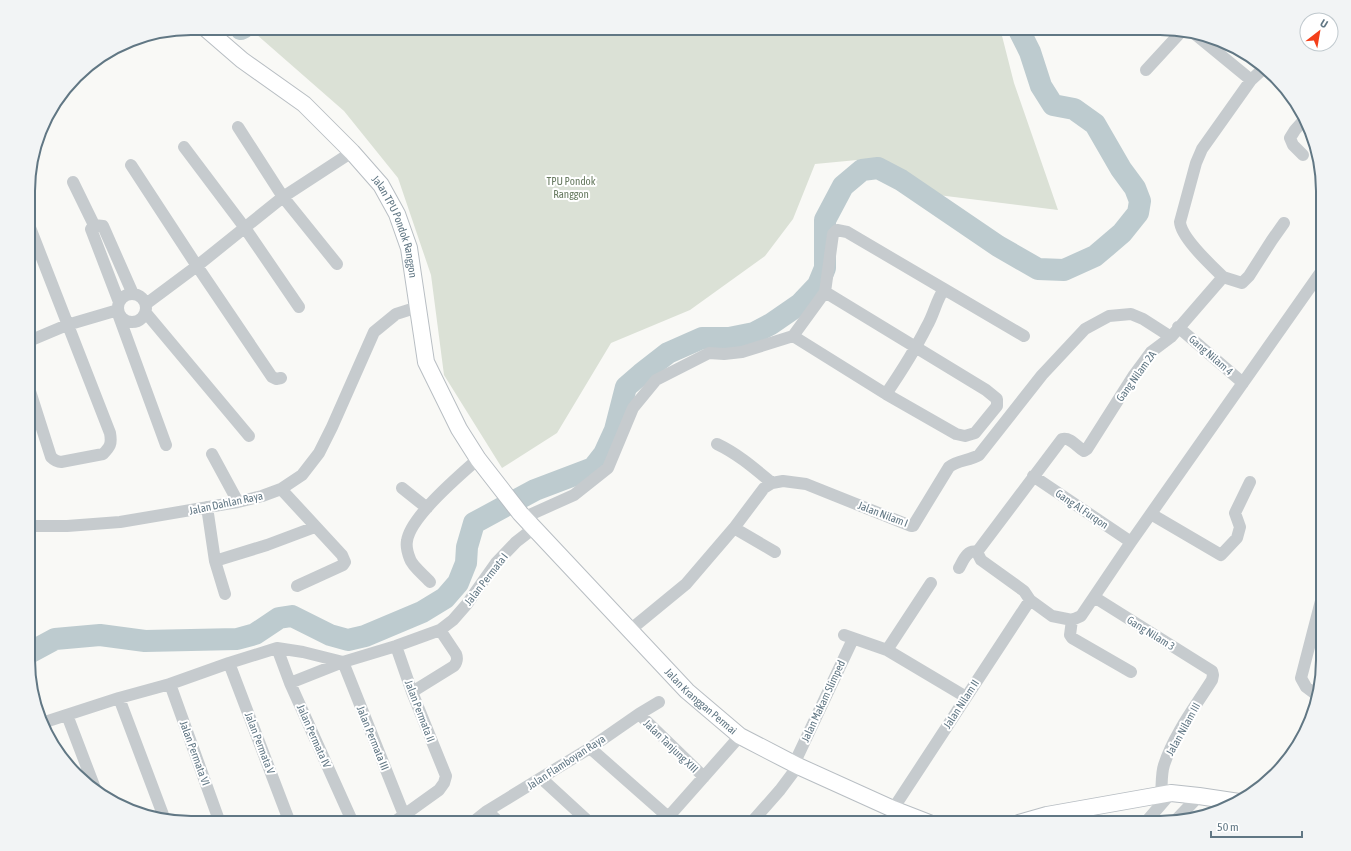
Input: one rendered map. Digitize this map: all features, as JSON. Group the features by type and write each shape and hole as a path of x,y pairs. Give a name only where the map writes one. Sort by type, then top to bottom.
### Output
{"street":[{"name":"Jalan TPU Pondok Ranggon","path":"213,35 242,60 304,104 352,152 381,185 397,214 409,248 426,362 459,429 478,458 526,519"},
{"path":"1146,70 1178,36"},
{"path":"1202,41 1251,80"},
{"path":"1260,72 1251,80 1202,149 1196,163 1180,222 1182,231 1191,243 1224,278 1242,283 1249,276 1284,223"},
{"path":"1301,123 1294,130 1290,138 1293,145 1303,155"},
{"path":"238,127 283,197 337,264"},
{"path":"184,147 245,228 299,308"},
{"path":"118,308 123,318 131,322 140,320 146,308 283,197 352,152"},
{"path":"130,165 272,377 276,379 281,378"},
{"path":"73,182 94,225"},
{"path":"94,225 103,226 133,294"},
{"path":"94,225 91,229 166,444"},
{"path":"825,292 986,390 997,399 997,406 975,433 965,436 956,434 886,394 793,336 825,292 832,234 836,230 847,232 1024,336"},
{"path":"35,240 110,433 110,446 103,454 61,462 54,460 51,457 35,407"},
{"name":"Gang Nilam 2A","path":"959,568 969,552 977,552 1062,439 1066,438 1070,440 1084,451 1087,449 1151,352 1171,337 1178,327 1224,278"},
{"path":"977,552 981,560 1024,591 1030,600 1052,616 1072,620 1081,616 1131,542 1316,279"},
{"path":"886,394 916,348 928,324 937,299 944,289"},
{"path":"35,338 67,325 118,308 125,296 133,294 142,297 146,308 249,436"},
{"name":"Jalan Dahlan Raya","path":"35,526 67,526 120,522 238,502 262,496 281,489 302,475 319,453 374,332 396,314 418,307"},
{"name":"Jalan Nilam I","path":"772,483 783,481 806,484 913,526 949,467 956,462 975,458 979,455 1042,375 1085,329 1109,316 1131,314 1143,319 1171,337"},
{"name":"Gang Nilam 4","path":"1178,327 1244,383"},
{"name":"Jalan Permata I","path":"290,683 343,662 396,646 440,630 453,620 467,604 496,563 516,542 526,519 574,495 608,468 634,408 656,380 709,353 724,354 742,352 793,336"},
{"path":"630,630 686,584 734,528 764,488 772,483 731,450 717,444"},
{"path":"212,454 238,502"},
{"path":"430,582 410,561 406,542 410,530 427,508 444,490 478,458"},
{"name":"Gang Al Furqon","path":"1033,476 1085,513 1131,542"},
{"path":"1151,514 1221,555 1237,538 1240,527 1235,513 1250,482"},
{"path":"402,488 427,508"},
{"path":"281,489 342,555 345,562 343,566 297,586"},
{"path":"207,508 215,561 225,594"},
{"name":"Jalan Kranggan Permai","path":"526,519 687,691 740,736 796,765 911,816"},
{"path":"215,561 315,527"},
{"path":"734,528 775,552"},
{"path":"931,583 887,650 966,697"},
{"name":"Gang Nilam 3","path":"1094,597 1208,667"},
{"name":"Jalan Nilam II","path":"893,809 1030,600"},
{"path":"1072,620 1070,636 1072,638 1131,672"},
{"path":"1313,692 1306,687 1301,678 1316,620"},
{"path":"412,692 456,664 456,654 440,630"},
{"name":"Jalan Makam Slimped","path":"756,816 780,790 796,765 848,637 887,650"},
{"name":"Jalan Permata II","path":"396,646 412,692 446,776 444,783 439,790 404,815"},
{"path":"48,721 118,698 170,684 277,648 303,652 343,662"},
{"name":"Jalan Permata IV","path":"277,648 290,683 350,816"},
{"name":"Jalan Permata III","path":"343,662 404,815"},
{"name":"Jalan Permata V","path":"229,663 287,816"},
{"name":"Jalan Nilam III","path":"1166,794 1164,766 1171,748 1212,680 1212,671 1208,667"},
{"name":"Jalan Permata VI","path":"170,684 217,816"},
{"path":"118,698 162,813"},
{"name":"Jalan Flamboyan Raya","path":"481,816 590,748 659,702"},
{"name":"Jalan Tanjung XIII","path":"639,714 704,777"},
{"path":"68,715 92,781"},
{"path":"673,816 704,777 740,736"},
{"path":"590,748 664,816"},
{"path":"541,778 582,816"},
{"path":"1150,816 1166,794"},
{"path":"1062,816 1166,794 1199,796 1228,800"},
{"path":"1181,815 1199,796"},
{"path":"487,811 492,816"}],"green space":[{"name":"TPU Pondok Ranggon","path":"257,35 1002,35 1014,83 1058,210 938,195 878,158 815,164 793,219 765,256 690,310 611,343 557,433 502,468 444,375 431,275 398,178 344,111"}],"waterway":[{"path":"35,650 55,639 100,635 145,641 237,639 255,634 279,618 292,616 330,635 348,640 365,636 422,612 445,598 458,583 466,563 467,547 474,523 535,490 593,468 604,454 615,430 626,387 641,374 668,353 702,338 729,338 754,333 771,324 800,304 818,285 825,268 825,220 843,186 862,170 878,168 901,180 998,246 1038,269 1064,270 1095,256 1122,233 1138,213 1140,201 1135,188 1121,169 1095,124 1074,109 1053,105 1041,86 1030,52 1022,35"}]}
